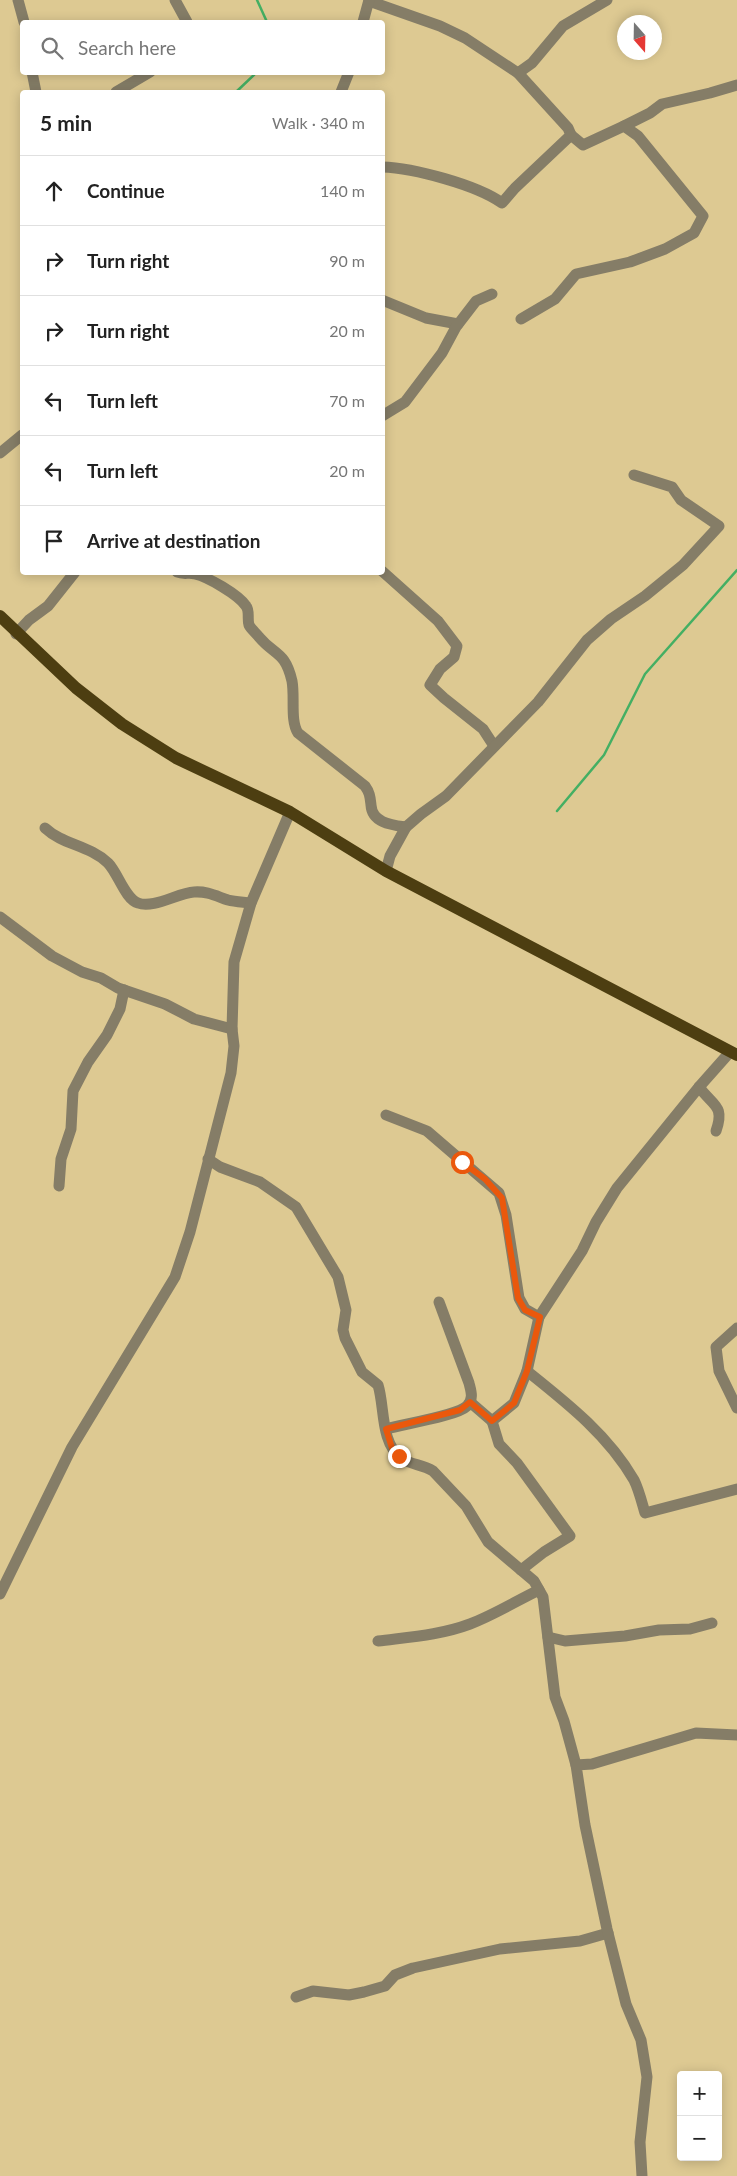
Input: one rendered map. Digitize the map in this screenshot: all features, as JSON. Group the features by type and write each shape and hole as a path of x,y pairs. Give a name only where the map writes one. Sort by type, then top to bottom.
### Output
{"main road":[{"path":"0,616 16,634 76,688 122,724 176,758 290,812 386,871 734,1054"}],"street":[{"path":"18,0 23,20"},
{"path":"175,0 186,20"},
{"path":"518,73 532,63 563,26 607,0"},
{"path":"364,20 369,1 440,26 465,38 518,73 562,121 571,135 582,145 650,113 662,104 737,85"},
{"path":"33,75 36,90"},
{"path":"119,90 145,75"},
{"path":"342,90 348,75"},
{"path":"521,319 554,299 576,274 630,262 665,249 694,233 703,216 638,136 624,126"},
{"path":"385,167 396,167 455,182 491,195 502,203 515,188 571,135"},
{"path":"385,414 405,402 442,353 458,324 476,302 492,294"},
{"path":"385,301 426,318 458,324"},
{"path":"0,454 20,437"},
{"path":"386,871 390,856 406,827 446,796 538,702 587,640 683,565 719,526 681,500 672,487 634,475"},
{"path":"385,574 438,620 457,646 454,657 440,670 430,685 484,728 494,746"},
{"path":"16,634 29,620 48,606 73,575"},
{"path":"197,575 229,590 245,605 248,609 249,624 260,639 282,656 289,672 295,705 293,724 298,733 365,786 371,796 372,813 380,821 406,827"},
{"path":"0,1594 72,1447 175,1277 190,1232 231,1073 234,1046 232,1029 234,962 251,903 290,812"},
{"path":"45,828 54,836 79,845 109,864 130,897 138,904 150,904 194,892 210,893 229,900 251,903"},
{"path":"0,917 52,956 82,972 124,990 165,1004 194,1019 232,1029"},
{"path":"59,1186 61,1159 71,1129 73,1091 88,1062 108,1035 120,1008 124,990"},
{"path":"492,1421 514,1403 527,1371 540,1317 582,1251 596,1222 618,1188 699,1087 734,1054"},
{"path":"699,1087 720,1112 716,1131"},
{"path":"386,1115 426,1131 498,1193 506,1215 518,1298 525,1310 540,1317"},
{"path":"208,1159 220,1167 260,1182 296,1207 338,1277 346,1310 343,1330 345,1338 362,1372 378,1384 386,1429 392,1448 405,1461 428,1467 466,1506 488,1542 534,1581 543,1597 555,1697 564,1721 576,1765 585,1825 608,1933 626,2004 641,2040 647,2077 640,2142 642,2176"},
{"path":"386,1429 460,1410 470,1402 472,1395 469,1383 439,1302"},
{"path":"737,1328 716,1347 719,1370 737,1408"},
{"path":"527,1371 590,1424 634,1481 645,1513 737,1489"},
{"path":"470,1402 492,1421 498,1444 517,1463 570,1536 520,1570"},
{"path":"378,1642 442,1632 468,1625 539,1590"},
{"path":"548,1637 565,1641 642,1634 659,1630 690,1629 712,1623"},
{"path":"576,1765 592,1764 696,1733 737,1735"},
{"path":"296,1997 313,1991 349,1995 364,1992 385,1986 395,1975 413,1968 500,1949 580,1941 608,1933"}],"waterway":[{"path":"257,0 266,20"},
{"path":"238,90 254,75"},
{"path":"557,811 604,755 645,674 737,570"}],"route":[{"path":"399,1456 392,1448 386,1429 460,1410 470,1402 492,1421 514,1403 527,1371 540,1317 525,1310 518,1298 502,1198 485,1179 462,1162"}]}
